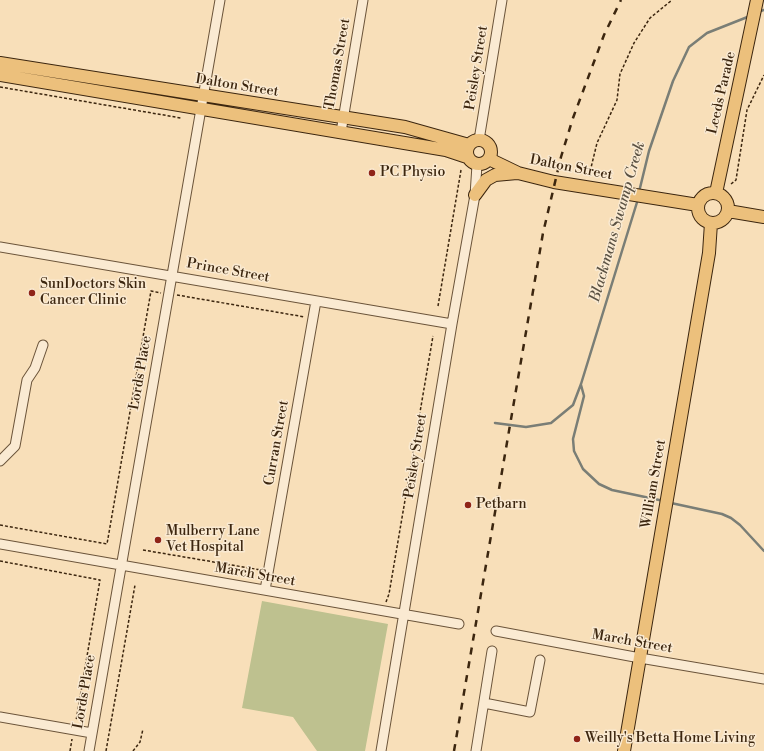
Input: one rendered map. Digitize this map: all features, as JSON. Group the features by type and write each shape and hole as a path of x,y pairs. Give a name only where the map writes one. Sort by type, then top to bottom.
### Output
{"main road":[{"name":"Leeds Parade","path":"716,193 757,2"},
{"name":"Dalton Street","path":"0,63 405,127 472,147"},
{"name":"Dalton Street","path":"0,75 446,150 472,147"},
{"path":"486,143 490,149 489,159 484,164 471,162 472,147 486,143"},
{"name":"Dalton Street","path":"489,159 518,173 554,182 698,205"},
{"path":"475,195 486,180 495,175 518,173"},
{"path":"716,193 724,197 727,201 728,211 720,221 711,222 702,218 698,210 698,205 702,197 716,193"},
{"path":"728,211 764,217"},
{"name":"William Street","path":"624,751 709,253 711,222"}],"street":[{"name":"Lords Place","path":"89,751 220,0"},
{"name":"Thomas Street","path":"341,132 363,0"},
{"name":"Peisley Street","path":"472,147 502,0"},
{"name":"Peisley Street","path":"381,751 475,195 477,164"},
{"name":"Prince Street","path":"0,247 452,324"},
{"name":"Curran Street","path":"265,590 316,301"},
{"path":"0,460 14,446 27,380 35,368 43,345"},
{"name":"March Street","path":"0,544 459,624"},
{"name":"March Street","path":"496,631 640,658 764,678"},
{"path":"476,751 492,651"},
{"path":"484,703 530,712 540,660"},
{"path":"0,717 92,733"}],"path":[{"path":"589,176 597,143 617,100 620,74 634,43 650,18 672,0"},
{"path":"730,184 736,180 747,110 764,75"},
{"path":"0,87 181,118"},
{"path":"438,306 461,170"},
{"path":"0,525 107,544 151,291 313,318"},
{"path":"382,611 389,594 433,336"},
{"path":"143,550 268,572"},
{"path":"0,561 100,580 70,751"},
{"path":"106,751 135,585"},
{"path":"133,751 140,742 143,729"}],"green space":[{"path":"262,601 388,624 365,751 317,751 293,717 242,708"}],"waterway":[{"name":"Blackmans Swamp Creek","path":"758,12 764,10"},
{"name":"Blackmans Swamp Creek","path":"639,192 649,151 673,81 689,47 707,33 750,16"},
{"name":"Blackmans Swamp Creek","path":"495,423 526,427 551,423 573,405 581,384 638,199"},
{"path":"581,385 584,396 573,439 574,451 583,469 599,484 612,490 664,501"},
{"path":"671,503 722,514 731,518 740,525 764,551"}],"railway":[{"path":"454,751 543,233 561,157 573,118 604,35 621,0"}],"place":[{"name":"PC Physio","path":"372,173"},
{"name":"SunDoctors Skin Cancer Clinic","path":"32,293"},
{"name":"Petbarn","path":"468,505"},
{"name":"Mulberry Lane Vet Hospital","path":"158,540"},
{"name":"Weilly's Betta Home Living","path":"577,739"}]}
